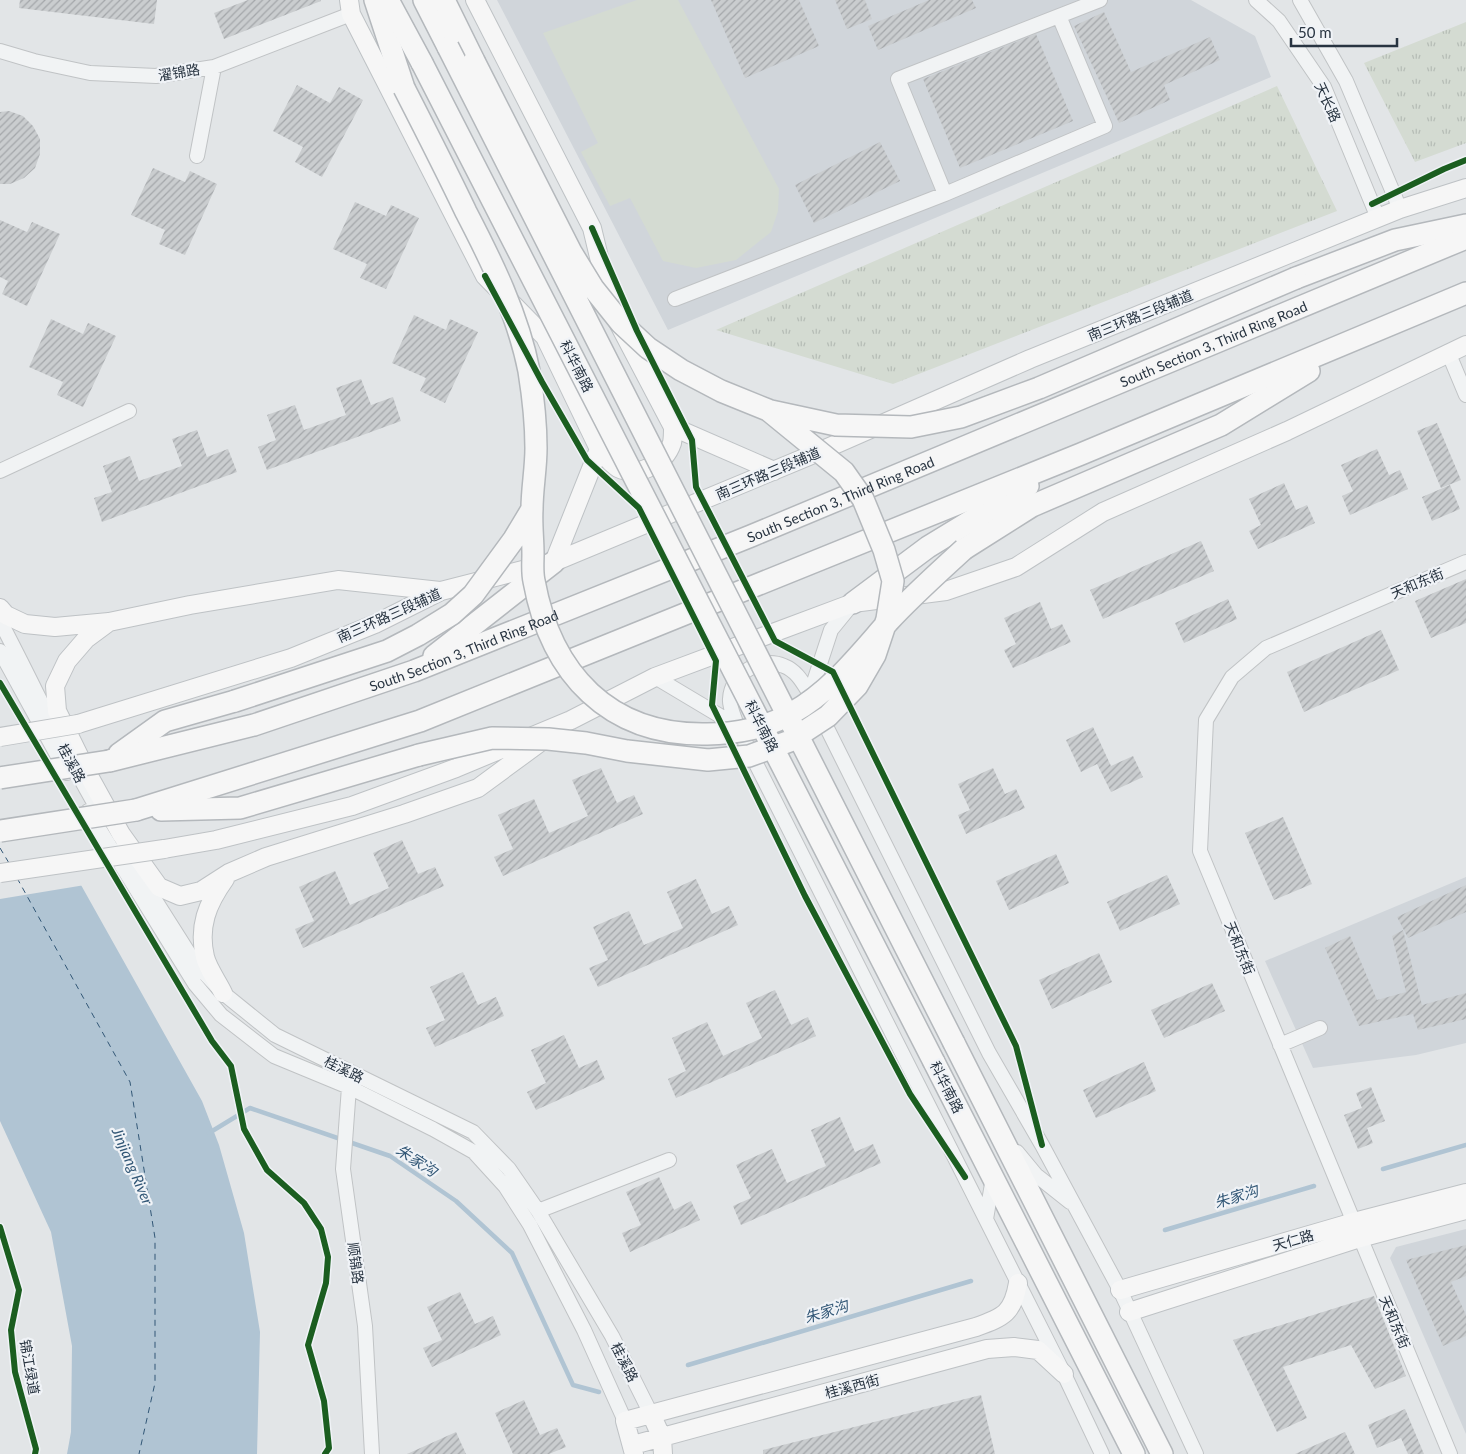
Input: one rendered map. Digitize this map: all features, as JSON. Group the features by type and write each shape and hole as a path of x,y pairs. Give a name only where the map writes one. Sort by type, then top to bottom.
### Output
{"highway":[{"path":"375,0 404,88 495,268 518,331 528,370 534,410 536,449 532,508 534,579 546,627 562,660 590,695 620,716 653,729 686,734 726,734 759,727 791,714 826,689 856,660 896,615 964,549 1032,506 1221,425 1367,335"},
{"name":"科华南路","path":"388,0 1134,1454"},
{"name":"科华南路","path":"424,0 1162,1454"},
{"path":"444,0 571,252 594,288 621,323 648,348 681,370 721,391 768,410 836,425 911,427 961,417 1038,388 1296,278 1395,240 1466,225"},
{"name":"South Section 3, Third Ring Road","path":"0,778 109,761 254,725 414,671 751,536 1466,238"},
{"path":"136,810 420,721 1081,454 1466,293"},
{"path":"0,831 136,810 240,808 419,754 492,738 548,739 586,743 627,751 708,760 749,756 790,741 828,716 857,686 875,655 887,620 893,581 884,550 863,499 844,472 768,410"},
{"path":"854,603 928,547 1081,454"},
{"path":"109,761 165,721 234,701 387,651 418,635 452,614 473,596 514,539 532,508"},
{"path":"414,671 554,562"}],"main road":[{"path":"348,5 485,276 545,337 599,449 607,460 619,468 634,472 649,468 664,458 672,443 673,427 612,311 592,228 475,0"},
{"name":"南三环路三段辅道","path":"0,736 78,724 292,658 375,624 440,591 554,562 774,471 1030,359 1400,209 1466,188"},
{"path":"0,873 216,840 352,806 456,768 571,720 655,677 854,603 946,591 1016,567 1103,512 1287,432 1448,352 1466,345"},
{"path":"673,427 774,471"},
{"path":"554,562 599,449"},
{"path":"0,608 6,615 26,624 55,627 109,622 190,605 338,580 440,591"},
{"path":"109,622 86,639 68,661 55,686 57,711 89,776 121,834 160,887 180,896 201,891 229,873 266,857 404,814 478,788 571,720"},
{"path":"223,993 206,959 202,927 214,894 229,873"},
{"name":"天仁路","path":"1129,1312 1466,1193"},
{"name":"天仁路","path":"1120,1290 1357,1230 1466,1210"},
{"name":"桂溪西街","path":"625,1421 976,1327 1003,1316 1014,1301 1018,1283"},
{"name":"桂溪西街","path":"634,1449 663,1446 987,1349 1014,1347 1038,1350 1064,1374"},
{"name":"桂溪路","path":"651,1414 663,1446"},
{"name":"桂溪路","path":"625,1421 634,1449"}],"street":[{"path":"945,194 898,78 1100,0"},
{"name":"天长路","path":"1256,0 1279,21 1324,87 1378,218"},
{"name":"天长路","path":"1300,0 1346,81 1400,209"},
{"name":"濯锦路","path":"0,51 34,61 90,73 156,76 214,67 348,5"},
{"path":"675,299 945,194 1104,126 1059,16"},
{"path":"197,156 214,67"},
{"path":"1448,352 1466,395"},
{"path":"0,471 129,411"},
{"name":"天和东街","path":"1450,1454 1200,851 1206,720 1232,677 1266,648 1466,562"},
{"path":"810,694 831,630 854,603"},
{"name":"桂溪路","path":"0,621 27,672 46,714 90,795 130,862 195,963 223,993 274,1035 473,1132 509,1169 538,1211 612,1336 651,1414"},
{"name":"桂溪路","path":"0,651 94,822 195,984 221,1015 274,1056 349,1087 474,1152 505,1186 530,1225 580,1322 625,1421"},
{"path":"1102,1454 1064,1374 737,726 730,700 736,682 747,669 768,662 785,666 797,675 810,694 989,1053 1120,1290 1196,1454"},
{"path":"655,677 737,726"},
{"path":"1280,1045 1320,1028"},
{"name":"顺锦路","path":"353,1073 349,1087 344,1169 365,1326 372,1454"},
{"path":"996,1126 1036,1175 1075,1206"},
{"path":"538,1211 669,1160"},
{"path":"986,1219 993,1177"}],"shaded area":[{"path":"497,0 1191,0 1255,36 1271,77 668,330"},
{"path":"1466,877 1466,1043 1416,1055 1313,1068 1265,961"},
{"path":"1466,1229 1466,1434 1390,1258 1396,1247"}],"green space":[{"path":"637,0 678,0 779,189 778,211 771,232 736,260 696,268 663,261 630,198 610,206 581,152 598,143 543,33"},
{"path":"1466,22 1466,143 1415,162 1364,63"},
{"path":"1277,86 1337,211 893,384 716,330"}],"water":[{"name":"Jinjiang River","path":"0,727 81,885 202,1101 219,1145 244,1233 260,1332 257,1454 67,1454 71,1432 72,1346 51,1232 0,1121"}],"pier":[{"path":"0,725 2,726 85,885 0,899"}],"building":[{"path":"20,0 157,0 154,24 19,8"},
{"path":"248,0 321,1 224,39 214,13"},
{"path":"711,0 799,0 819,46 745,78"},
{"path":"835,0 865,0 872,19 847,29"},
{"path":"929,0 972,0 976,8 878,50 868,26"},
{"path":"1104,12 1131,72 1210,37 1220,60 1164,85 1170,100 1119,123 1074,26"},
{"path":"1036,34 1073,121 960,168 923,79"},
{"path":"297,85 330,103 339,87 363,100 322,177 295,162 303,147 273,131"},
{"path":"9,111 23,116 33,126 40,139 40,154 35,168 24,178 10,184 0,184 0,112"},
{"path":"880,142 900,181 814,223 795,185"},
{"path":"153,168 185,182 190,171 217,184 185,255 159,244 165,230 131,215"},
{"path":"355,202 386,216 391,205 419,218 386,289 360,278 367,264 333,249"},
{"path":"0,220 27,232 32,222 60,234 27,306 2,294 8,281 0,277"},
{"path":"414,315 446,330 450,319 478,332 445,403 420,391 426,378 392,363"},
{"path":"51,319 83,334 88,323 116,336 83,407 57,395 63,382 29,367"},
{"path":"361,379 371,405 393,397 401,421 267,470 258,447 276,440 267,415 295,405 304,430 346,415 336,388"},
{"path":"1437,423 1461,480 1441,488 1417,431"},
{"path":"197,430 207,457 228,449 237,472 102,522 94,498 112,492 103,466 130,456 139,481 182,466 172,439"},
{"path":"1377,449 1389,475 1400,470 1408,489 1350,515 1342,496 1353,491 1341,465"},
{"path":"1284,483 1296,510 1307,505 1315,523 1258,549 1249,531 1261,525 1249,499"},
{"path":"1450,485 1460,509 1432,521 1422,497"},
{"path":"1201,541 1214,571 1103,619 1090,590"},
{"path":"1466,579 1466,623 1431,638 1415,601"},
{"path":"1228,599 1237,619 1184,643 1175,623"},
{"path":"1040,602 1051,629 1062,624 1071,642 1013,668 1004,650 1016,644 1004,618"},
{"path":"1381,630 1399,670 1304,712 1287,672"},
{"path":"1093,727 1111,766 1133,756 1143,777 1111,792 1097,764 1081,772 1066,740"},
{"path":"601,768 617,803 634,795 643,814 503,876 494,857 513,849 498,815 534,799 549,833 588,816 572,780"},
{"path":"993,768 1005,794 1016,789 1025,808 966,834 958,815 970,810 958,784"},
{"path":"1283,817 1312,884 1274,900 1245,833"},
{"path":"402,840 418,874 435,867 444,886 303,948 295,929 314,921 299,887 335,871 350,905 389,888 373,853"},
{"path":"1056,854 1069,883 1009,910 996,881"},
{"path":"1167,875 1180,904 1120,931 1107,902"},
{"path":"696,879 712,914 729,906 738,925 598,987 589,968 608,960 593,927 629,911 644,945 683,928 667,892"},
{"path":"1466,885 1466,912 1408,938 1397,917"},
{"path":"1403,930 1422,1005 1466,993 1466,1019 1418,1030 1413,1014 1359,1026 1325,948 1350,936 1377,1000 1406,992 1392,936"},
{"path":"1099,953 1112,982 1052,1009 1039,980"},
{"path":"463,972 478,1005 496,997 504,1016 435,1047 426,1028 445,1020 430,987"},
{"path":"1212,983 1225,1011 1164,1038 1151,1010"},
{"path":"775,990 791,1025 808,1017 816,1036 676,1098 668,1079 686,1071 672,1038 707,1022 723,1056 762,1038 746,1003"},
{"path":"564,1035 579,1068 597,1060 605,1079 536,1110 527,1092 546,1083 531,1050"},
{"path":"1144,1062 1156,1091 1096,1118 1083,1090"},
{"path":"1371,1087 1385,1121 1367,1128 1373,1143 1358,1149 1344,1115 1362,1108 1356,1093"},
{"path":"840,1117 855,1152 873,1144 881,1163 741,1225 733,1206 751,1198 736,1165 772,1149 787,1183 826,1166 811,1130"},
{"path":"659,1177 674,1210 691,1201 700,1220 630,1252 622,1233 641,1225 626,1192"},
{"path":"1466,1245 1466,1276 1451,1282 1466,1315 1466,1336 1443,1346 1406,1260"},
{"path":"460,1292 475,1324 493,1316 501,1335 432,1367 423,1348 442,1340 427,1307"},
{"path":"1374,1296 1406,1376 1375,1389 1351,1345 1283,1367 1307,1418 1277,1432 1233,1340"},
{"path":"981,1395 995,1454 763,1454 763,1450"},
{"path":"524,1400 540,1435 557,1428 566,1447 549,1454 513,1454 495,1413"},
{"path":"1405,1409 1424,1454 1408,1454 1401,1438 1377,1448 1368,1425"},
{"path":"456,1432 466,1454 407,1454"},
{"path":"1345,1432 1355,1454 1295,1454"}],"waterway":[{"name":"朱家沟","path":"209,1133 250,1108 390,1156 456,1201 512,1253 573,1385 599,1392"},
{"name":"朱家沟","path":"1383,1169 1466,1145"},
{"name":"朱家沟","path":"1165,1230 1314,1186"},
{"name":"朱家沟","path":"688,1365 971,1281"}],"ferry route":[{"path":"0,848 9,863"},
{"path":"17,878 130,1082 155,1238 155,1383 139,1454"}],"cycle path":[{"path":"1372,204 1466,160"},
{"path":"592,228 637,331 692,440 696,487 775,641 833,672 1016,1046 1042,1145"},
{"path":"485,276 542,382 587,460 639,508 716,661 712,705 805,896 910,1094 965,1177"},
{"path":"0,683 212,1041 231,1066 244,1129 267,1170 304,1203 321,1229 328,1257 326,1283 308,1345 324,1401 329,1448 325,1454"},
{"name":"锦江绿道","path":"0,1227 19,1290 11,1330 15,1372 36,1449 35,1454"}]}
